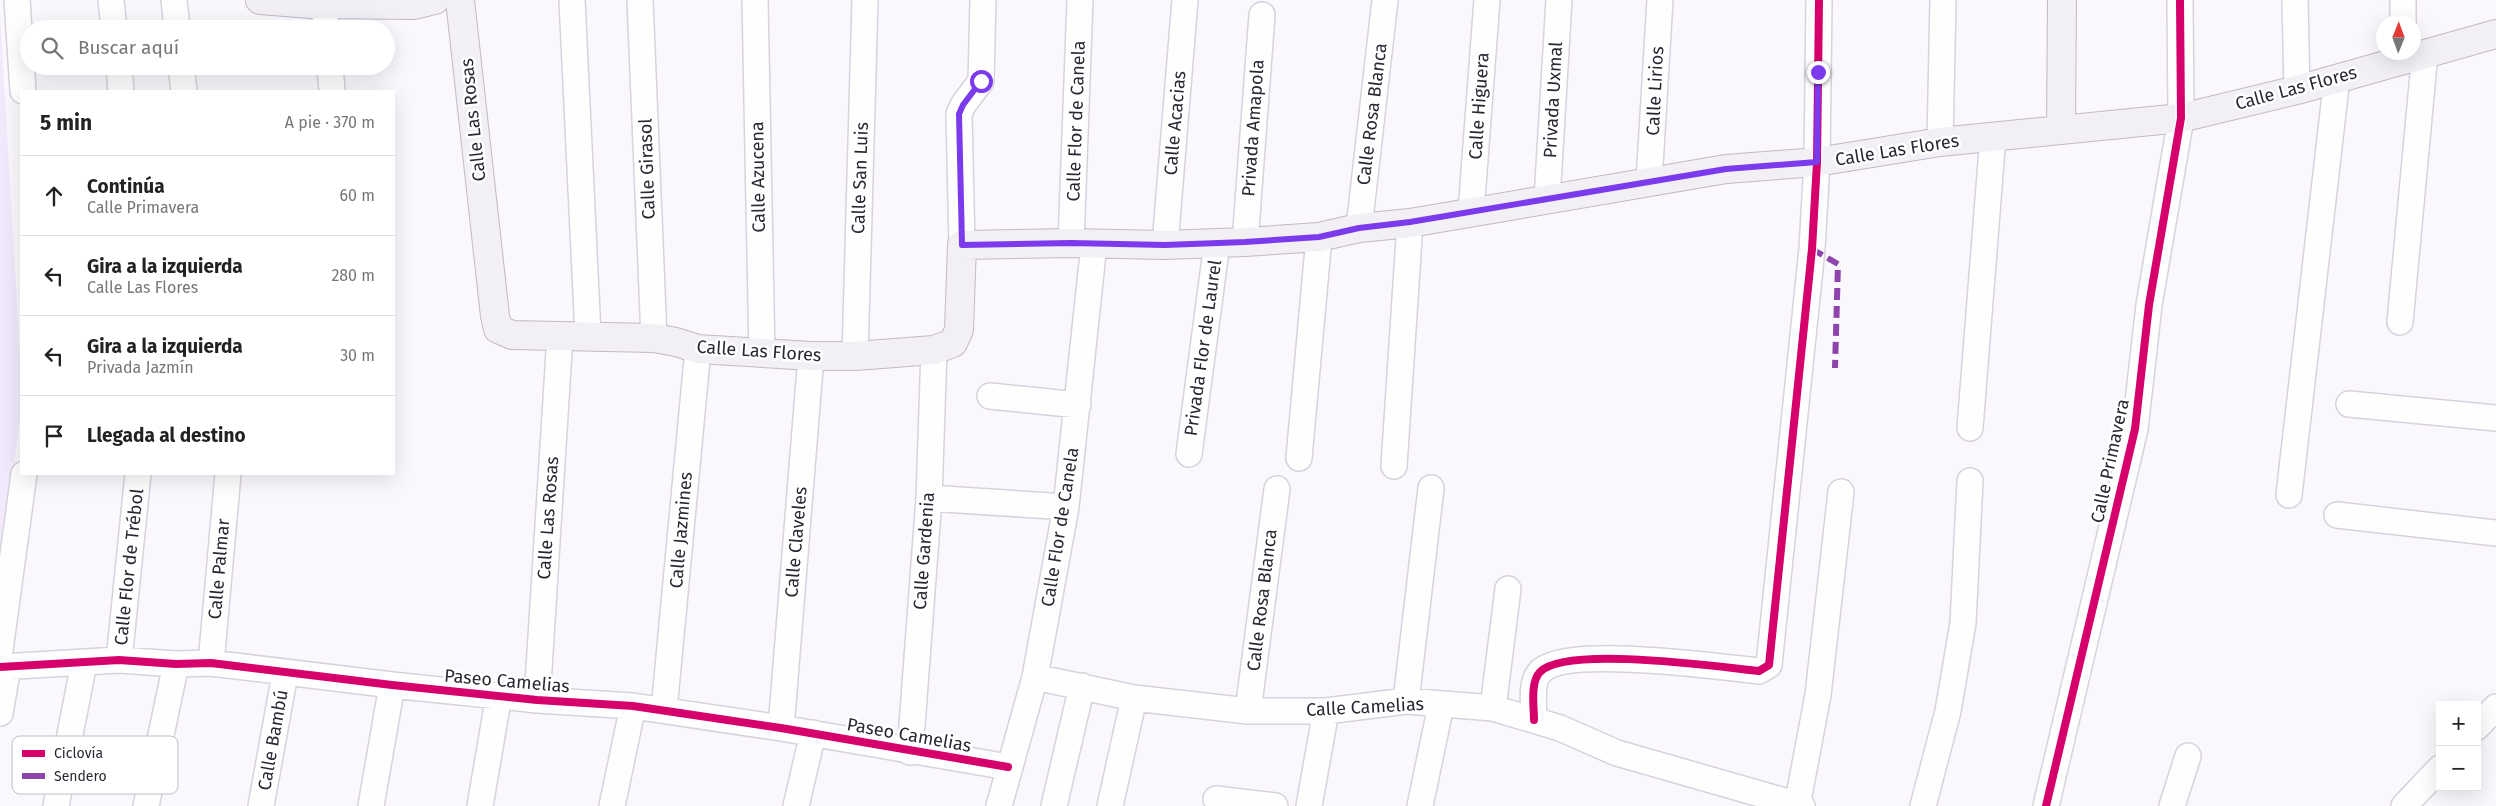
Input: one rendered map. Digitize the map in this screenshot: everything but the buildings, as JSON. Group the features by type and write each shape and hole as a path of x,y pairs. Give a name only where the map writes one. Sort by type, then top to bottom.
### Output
{"main road":[{"path":"260,0 325,16 354,2 414,5 435,0"},
{"name":"Calle Las Rosas","path":"460,0 498,329"},
{"path":"2061,128 2062,0"},
{"name":"Calle Las Flores","path":"2421,52 2496,34"},
{"name":"Calle Las Flores","path":"962,245 1082,243 1165,245 1319,237 1359,228 1410,222 1547,200 1726,169 1817,162 1940,142 2061,128 2181,118 2297,90 2392,60"},
{"path":"945,343 962,245"},
{"name":"Calle Las Flores","path":"498,329 512,335 588,335 654,338 676,342 698,350 811,356 855,356 945,343"}],"street":[{"path":"17,0 20,46"},
{"path":"111,0 113,20"},
{"path":"174,0 176,20"},
{"path":"572,0 588,335"},
{"name":"Calle Girasol","path":"640,0 654,338"},
{"name":"Calle Azucena","path":"755,0 762,354"},
{"name":"Calle San Luis","path":"855,356 865,0"},
{"path":"962,245 959,114 963,105 981,81 982,0"},
{"name":"Calle Flor de Canela","path":"999,806 1008,767 1035,677 1066,507 1078,405 1082,243 1080,0"},
{"name":"Calle Acacias","path":"1165,245 1185,0"},
{"name":"Calle Rosa Blanca","path":"1359,228 1385,0"},
{"name":"Calle Higuera","path":"1471,212 1487,0"},
{"name":"Privada Uxmal","path":"1547,200 1559,0"},
{"name":"Calle Lirios","path":"1649,182 1660,0"},
{"path":"1534,720 1535,686 1538,674 1545,667 1559,662 1641,659 1758,671 1769,665 1812,248 1817,162 1819,0"},
{"path":"1940,142 1943,0"},
{"name":"Calle Primavera","path":"2046,806 2135,430 2149,305 2181,118 2180,0"},
{"path":"2295,0 2297,90"},
{"path":"2403,0 2403,15"},
{"name":"Privada Amapola","path":"1245,242 1262,15"},
{"path":"2400,322 2411,60"},
{"path":"22,75 23,90"},
{"path":"120,75 122,90"},
{"path":"182,75 184,90"},
{"path":"331,75 332,90"},
{"path":"2289,494 2337,78"},
{"path":"1970,428 1993,136"},
{"path":"1394,466 1410,222"},
{"path":"1299,458 1319,237"},
{"name":"Privada Flor de Laurel","path":"1189,454 1218,243"},
{"name":"Calle Las Rosas","path":"537,700 560,336"},
{"name":"Calle Gardenia","path":"910,752 929,498 945,343"},
{"name":"Calle Jazmines","path":"664,710 698,350"},
{"name":"Calle Claveles","path":"781,728 811,356"},
{"path":"990,396 1078,405"},
{"path":"2349,404 2496,418"},
{"path":"0,713 3,661 24,475"},
{"name":"Calle Flor de Trébol","path":"119,660 138,475"},
{"name":"Calle Palmar","path":"211,664 228,475"},
{"path":"1923,806 1948,711 1963,623 1970,481"},
{"path":"1406,701 1431,488"},
{"name":"Calle Rosa Blanca","path":"1248,711 1276,490"},
{"path":"1798,805 1818,695 1841,492"},
{"path":"929,498 1066,507"},
{"path":"2338,515 2496,533"},
{"path":"1493,708 1508,590"},
{"name":"Paseo Camelias","path":"3,661 84,663 119,660 176,664 211,664 285,674 537,700 634,706 813,733 910,752 1008,767"},
{"path":"70,736 84,663"},
{"path":"161,736 176,664"},
{"name":"Calle Bambú","path":"261,806 285,674"},
{"name":"Calle Camelias","path":"1035,677 1134,698 1248,711 1326,711 1406,701 1493,708 1560,728 1617,753 1798,805"},
{"path":"371,806 392,685"},
{"path":"1054,806 1082,686"},
{"path":"480,806 500,695"},
{"path":"1110,806 1134,698"},
{"path":"1420,806 1441,705"},
{"path":"612,806 634,706"},
{"path":"2481,723 2496,707"},
{"path":"1309,806 1326,711"},
{"path":"796,806 813,733"},
{"path":"2174,806 2188,756"},
{"path":"2404,806 2436,772"},
{"path":"1216,799 1275,806"}],"shaded area":[{"path":"0,10 20,358 20,419 0,574"}],"marked path":[{"path":"1812,249 1838,264 1835,368"}],"cycle path":[{"path":"1534,720 1533,695 1537,676 1540,672 1555,664 1579,660 1644,660 1759,671 1769,665 1812,249 1817,162 1819,0"},
{"path":"2046,806 2135,429 2149,305 2181,118 2180,0"},
{"path":"0,667 119,660 176,664 211,663 537,700 633,706 781,728 1008,767"}],"route":[{"path":"981,81 960,109 959,114 962,245 1071,243 1165,245 1319,237 1359,228 1410,222 1726,169 1817,162 1818,72"}]}
